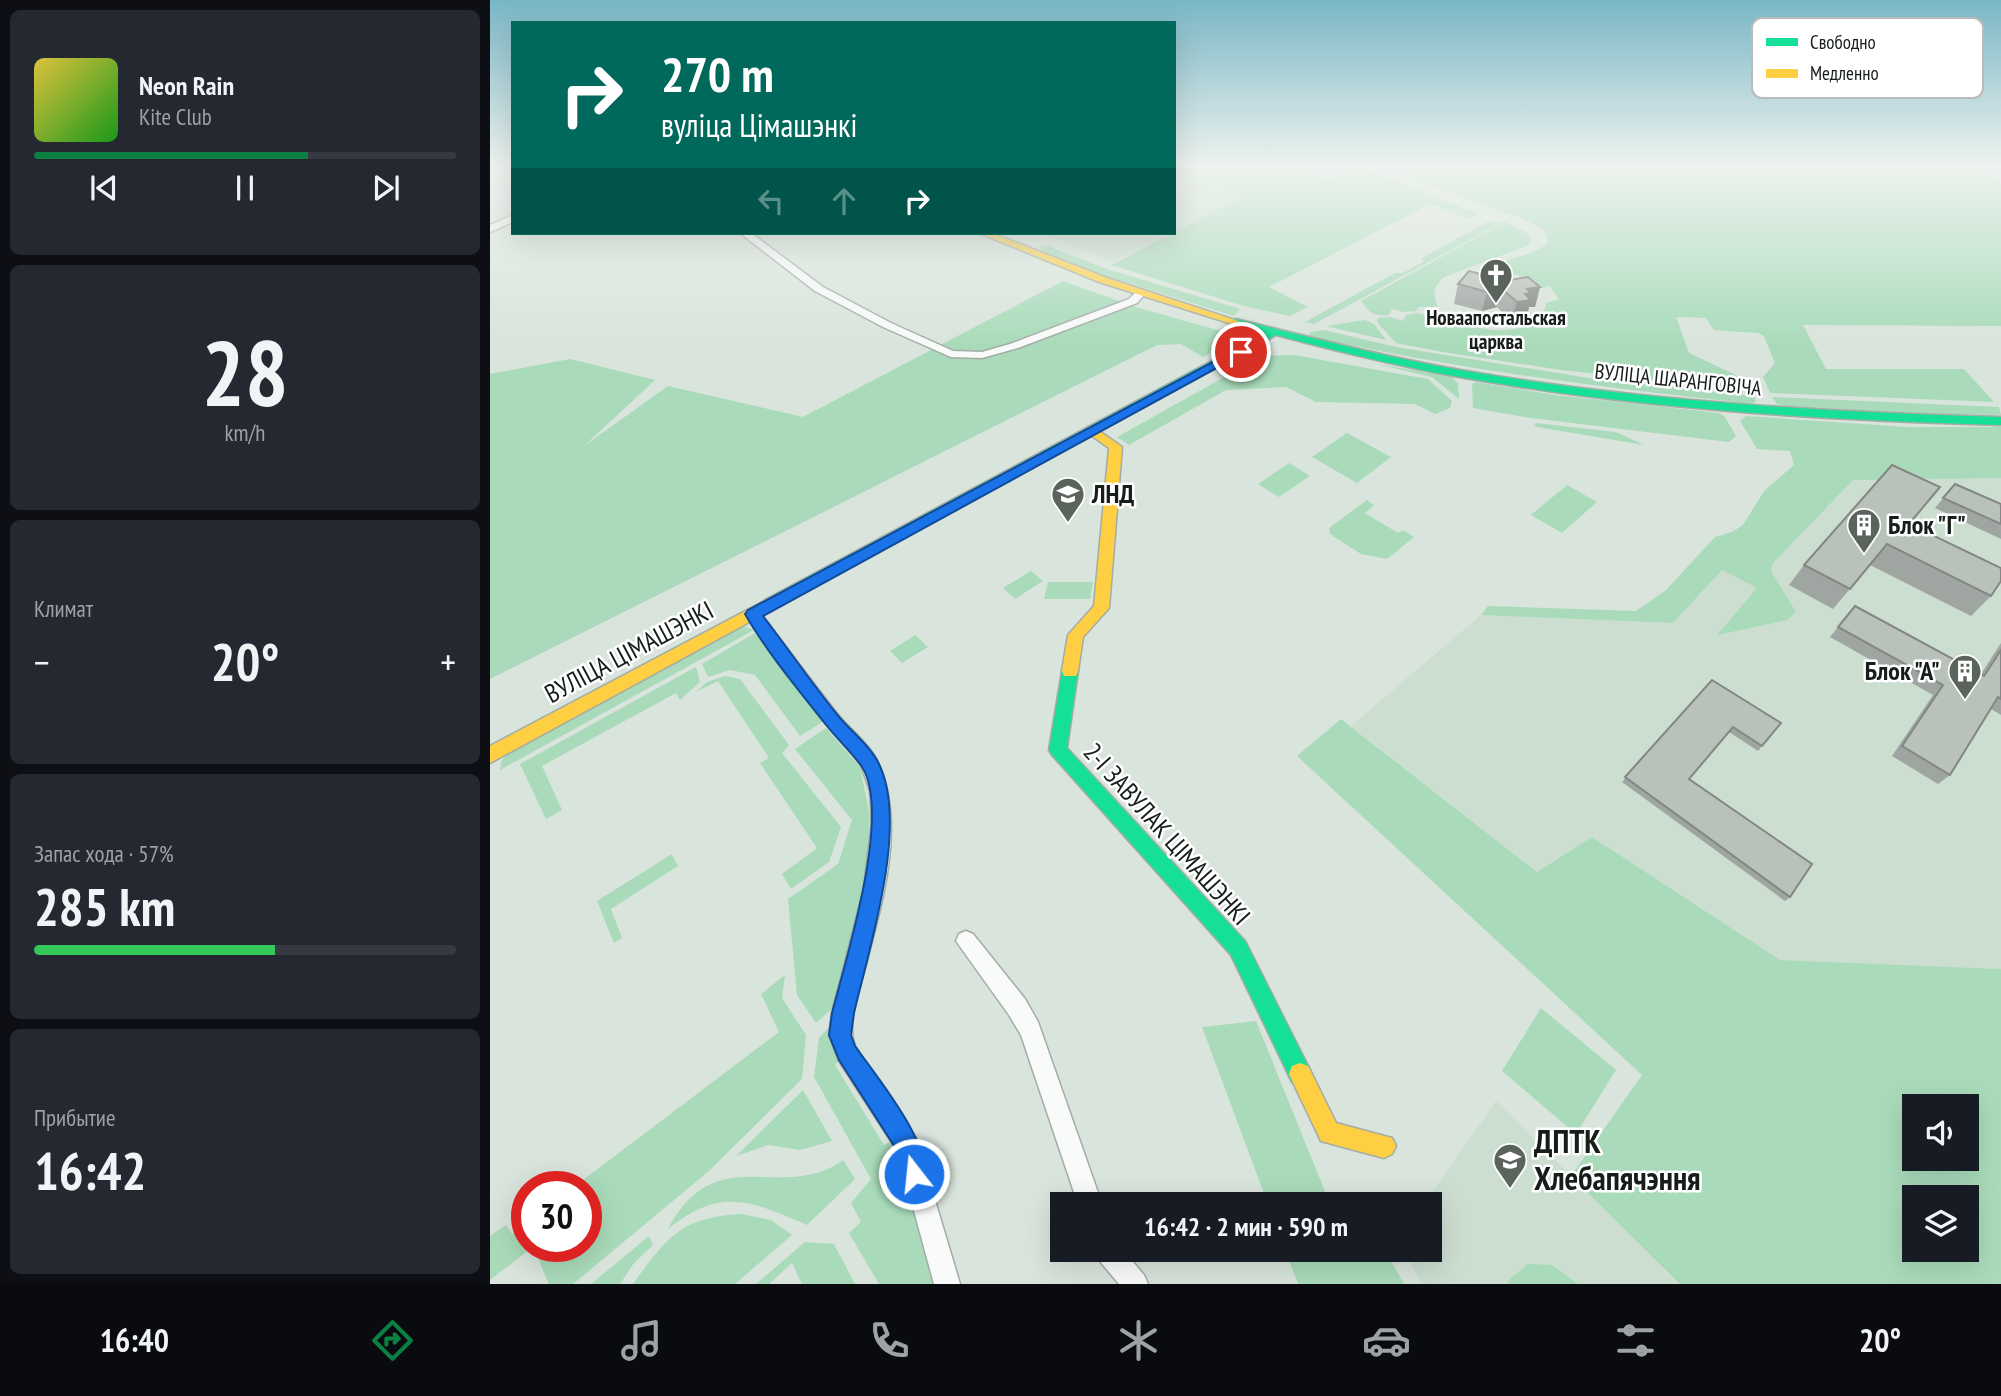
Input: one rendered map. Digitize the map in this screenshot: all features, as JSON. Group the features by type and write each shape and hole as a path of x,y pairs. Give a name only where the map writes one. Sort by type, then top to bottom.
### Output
{"main road":[{"name":"ВУЛІЦА ШАРАНГОВІЧА","path":"989,235 1085,275 1272,333 1467,373 1630,397 1821,415 2001,421"},
{"name":"ВУЛІЦА ЦІМАШЭНКІ","path":"490,755 1272,333"},
{"name":"2-І ЗАВУЛАК ЦІМАШЭНКІ","path":"1092,430 1116,447 1114,491 1101,608 1076,635 1058,750 1238,948 1329,1133 1384,1146"}],"street":[{"path":"748,235 819,289 887,325 951,354 982,355 1014,346 1133,301 1140,294"},
{"path":"753,614 834,722 871,765 878,789 880,817 875,882 840,1035 847,1053 909,1148 947,1284"},
{"path":"966,941 1017,1007 1030,1030 1086,1192"},
{"path":"1117,1262 1135,1284"}],"shaded area":[{"path":"1045,235 1167,235 1113,262"},
{"path":"1816,469 2001,470 2001,969 1780,960 1592,837 1537,872 1351,726 1481,615 1673,623"},
{"name":"ДПТК Хлебапячэння","path":"1496,1101 1680,1284 1422,1284 1410,1262 1442,1262 1442,1192 1432,1192"}],"green space":[{"path":"1186,226 1387,226 1269,287 1308,307 1290,316 1244,306 1111,265 1168,235 1176,235 1176,231"},
{"path":"1480,226 1496,226 1314,324 1305,322 1395,273 1403,273 1423,262 1422,258"},
{"path":"1498,226 1513,226 1528,233 1531,240 1527,246 1444,277 1435,291 1438,307 1419,307 1416,311 1404,312 1392,309 1389,315 1380,315 1370,311 1361,301"},
{"path":"1536,226 2001,226 2001,326 1803,325 1826,369 1964,369 1994,402 1770,393 1763,377 1775,363 1764,336 1758,333 1714,330 1706,318 1676,317 1689,353 1740,377 1752,391 1561,370 1443,352 1396,343 1377,322 1378,318 1391,317 1403,321 1406,315 1425,315 1426,311 1431,311 1490,330 1512,329 1533,323 1543,317 1546,303 1559,299 1549,286 1542,288 1533,280 1495,268 1505,261 1542,248 1548,242 1545,231"},
{"path":"1045,245 1107,269 1240,309 1234,316 1093,272 1053,257 1039,248"},
{"path":"1063,281 1133,306 1220,331 1221,347 1203,357 1181,344 1157,345 490,679 490,374 570,359 655,380 584,446 668,386 803,417"},
{"path":"1365,320 1374,324 1386,340 1326,326"},
{"path":"1324,330 1396,347 1589,378 1754,396 1756,401 1753,404 1529,376 1308,336 1311,332"},
{"path":"1294,355 1428,379 1452,401 1450,408 1435,414 1415,404 1316,402 1286,387 1226,390 1129,445 1117,437 1262,356"},
{"path":"1372,363 1451,377 1458,383 1459,399 1432,377"},
{"path":"1476,382 1555,395 1719,413 1725,417 1736,436 1729,442 1531,418 1473,408 1472,384"},
{"path":"1772,397 1999,407 2001,415 1860,412 1787,407 1777,404"},
{"path":"1746,416 1908,427 2001,427 2001,478 1853,480 1773,563 1771,571 1796,612 1787,620 1717,635 1757,588 1722,570 1673,623 1481,615 1488,606 1636,611 1666,590 1715,537 1732,532 1743,525 1764,491 1794,465 1790,451 1757,449 1740,421"},
{"path":"1536,423 1616,432 1644,445 1537,427 1534,426"},
{"path":"1347,433 1391,457 1357,483 1312,457"},
{"path":"1289,463 1310,476 1279,497 1258,484"},
{"path":"1567,485 1597,502 1562,533 1531,515"},
{"path":"1367,500 1374,505 1365,513 1398,533 1403,530 1414,537 1387,559 1361,554 1330,534 1329,528"},
{"path":"1031,571 1043,581 1015,599 1003,588"},
{"path":"1048,582 1093,582 1090,599 1044,599"},
{"path":"745,627 754,630 500,770 502,760 507,754 736,629"},
{"path":"755,633 824,721 800,736 755,675 730,670 708,677 702,664"},
{"path":"915,635 928,647 902,663 890,651"},
{"path":"696,667 700,682 680,700 676,693 542,766 562,810 546,819 520,764"},
{"path":"725,676 740,679 789,745 782,753 841,827 829,862 791,889 782,874 817,848 760,763 769,758 718,681 696,692 707,682"},
{"path":"1341,719 1537,872 1592,837 1780,960 2001,969 2001,1284 1680,1284 1571,1176 1642,1075 1297,756"},
{"path":"826,728 860,767 870,817 865,882 836,1005 816,1023 797,995 788,899 838,864 852,820 795,749"},
{"path":"672,854 678,866 611,909 622,938 614,943 597,901"},
{"path":"785,975 782,998 806,1035 802,1079 710,1170 602,1260 602,1171 595,1171 779,1032 761,994"},
{"path":"1541,1008 1616,1070 1576,1134 1502,1071"},
{"path":"1256,1021 1325,1192 1264,1192 1202,1027"},
{"path":"827,1029 834,1030 840,1059 835,1065 884,1145 890,1142 905,1158 933,1284 879,1284 849,1233 861,1222 851,1203 871,1179 814,1077 819,1038"},
{"path":"803,1090 832,1141 800,1150 768,1145 736,1156"},
{"path":"843,1160 855,1179 807,1225 769,1209 736,1202 704,1207 668,1229 687,1202 707,1186 729,1179 797,1177 820,1172"},
{"path":"741,1214 771,1220 792,1235 735,1284 633,1284 666,1242 689,1225 720,1216"},
{"path":"506,1225 511,1232 511,1262 513,1262 490,1280 490,1236"},
{"path":"649,1236 653,1245 634,1263 620,1284 591,1284"},
{"path":"805,1242 834,1244 855,1284 802,1284 792,1263 769,1284 756,1284"},
{"path":"539,1262 599,1262 573,1284 549,1284"},
{"path":"1290,1262 1392,1262 1404,1284 1298,1284"},
{"path":"1528,1264 1552,1265 1578,1284 1507,1284"}],"building":[{"path":"1469,271 1505,281 1528,277 1540,287 1527,289 1531,293 1525,294 1531,300 1517,302 1501,288 1487,292 1458,284"},
{"path":"1892,465 1940,487 1909,524 2001,568 2001,581 1991,596 1887,544 1850,589 1804,565"},
{"path":"1955,484 2001,504 2001,524 1943,498"},
{"name":"Блок \"А\"","path":"1855,606 1984,676 2001,650 2001,699 1998,697 1950,775 1902,746 1943,685 1838,627"},
{"path":"1712,680 1781,723 1762,746 1733,727 1689,779 1812,864 1790,897 1625,777"}],"traffic: fast":[{"path":"1236,322 1421,366 1548,388 1741,408 1871,417 2001,421"},
{"path":"770,604 1272,333"},
{"path":"1070,671 1058,750 1238,948 1300,1074"}],"traffic: slow":[{"path":"989,235 1103,280 1236,322"},
{"path":"1070,671 1076,635 1101,608 1116,447 1092,430"},
{"path":"490,755 770,604"},
{"path":"1300,1074 1329,1133 1384,1146"}],"place":[{"name":"Новаапостальская царква","path":"1496,305"},
{"name":"ЛНД","path":"1068,524"},
{"name":"Блок \"Г\"","path":"1864,555"},
{"name":"Блок \"А\"","path":"1965,701"},
{"name":"ДПТК Хлебапячэння","path":"1510,1190"}],"route":[{"path":"914,1174 909,1148 847,1053 840,1035 875,882 880,817 878,789 871,765 834,722 753,614 1241,352"}]}
